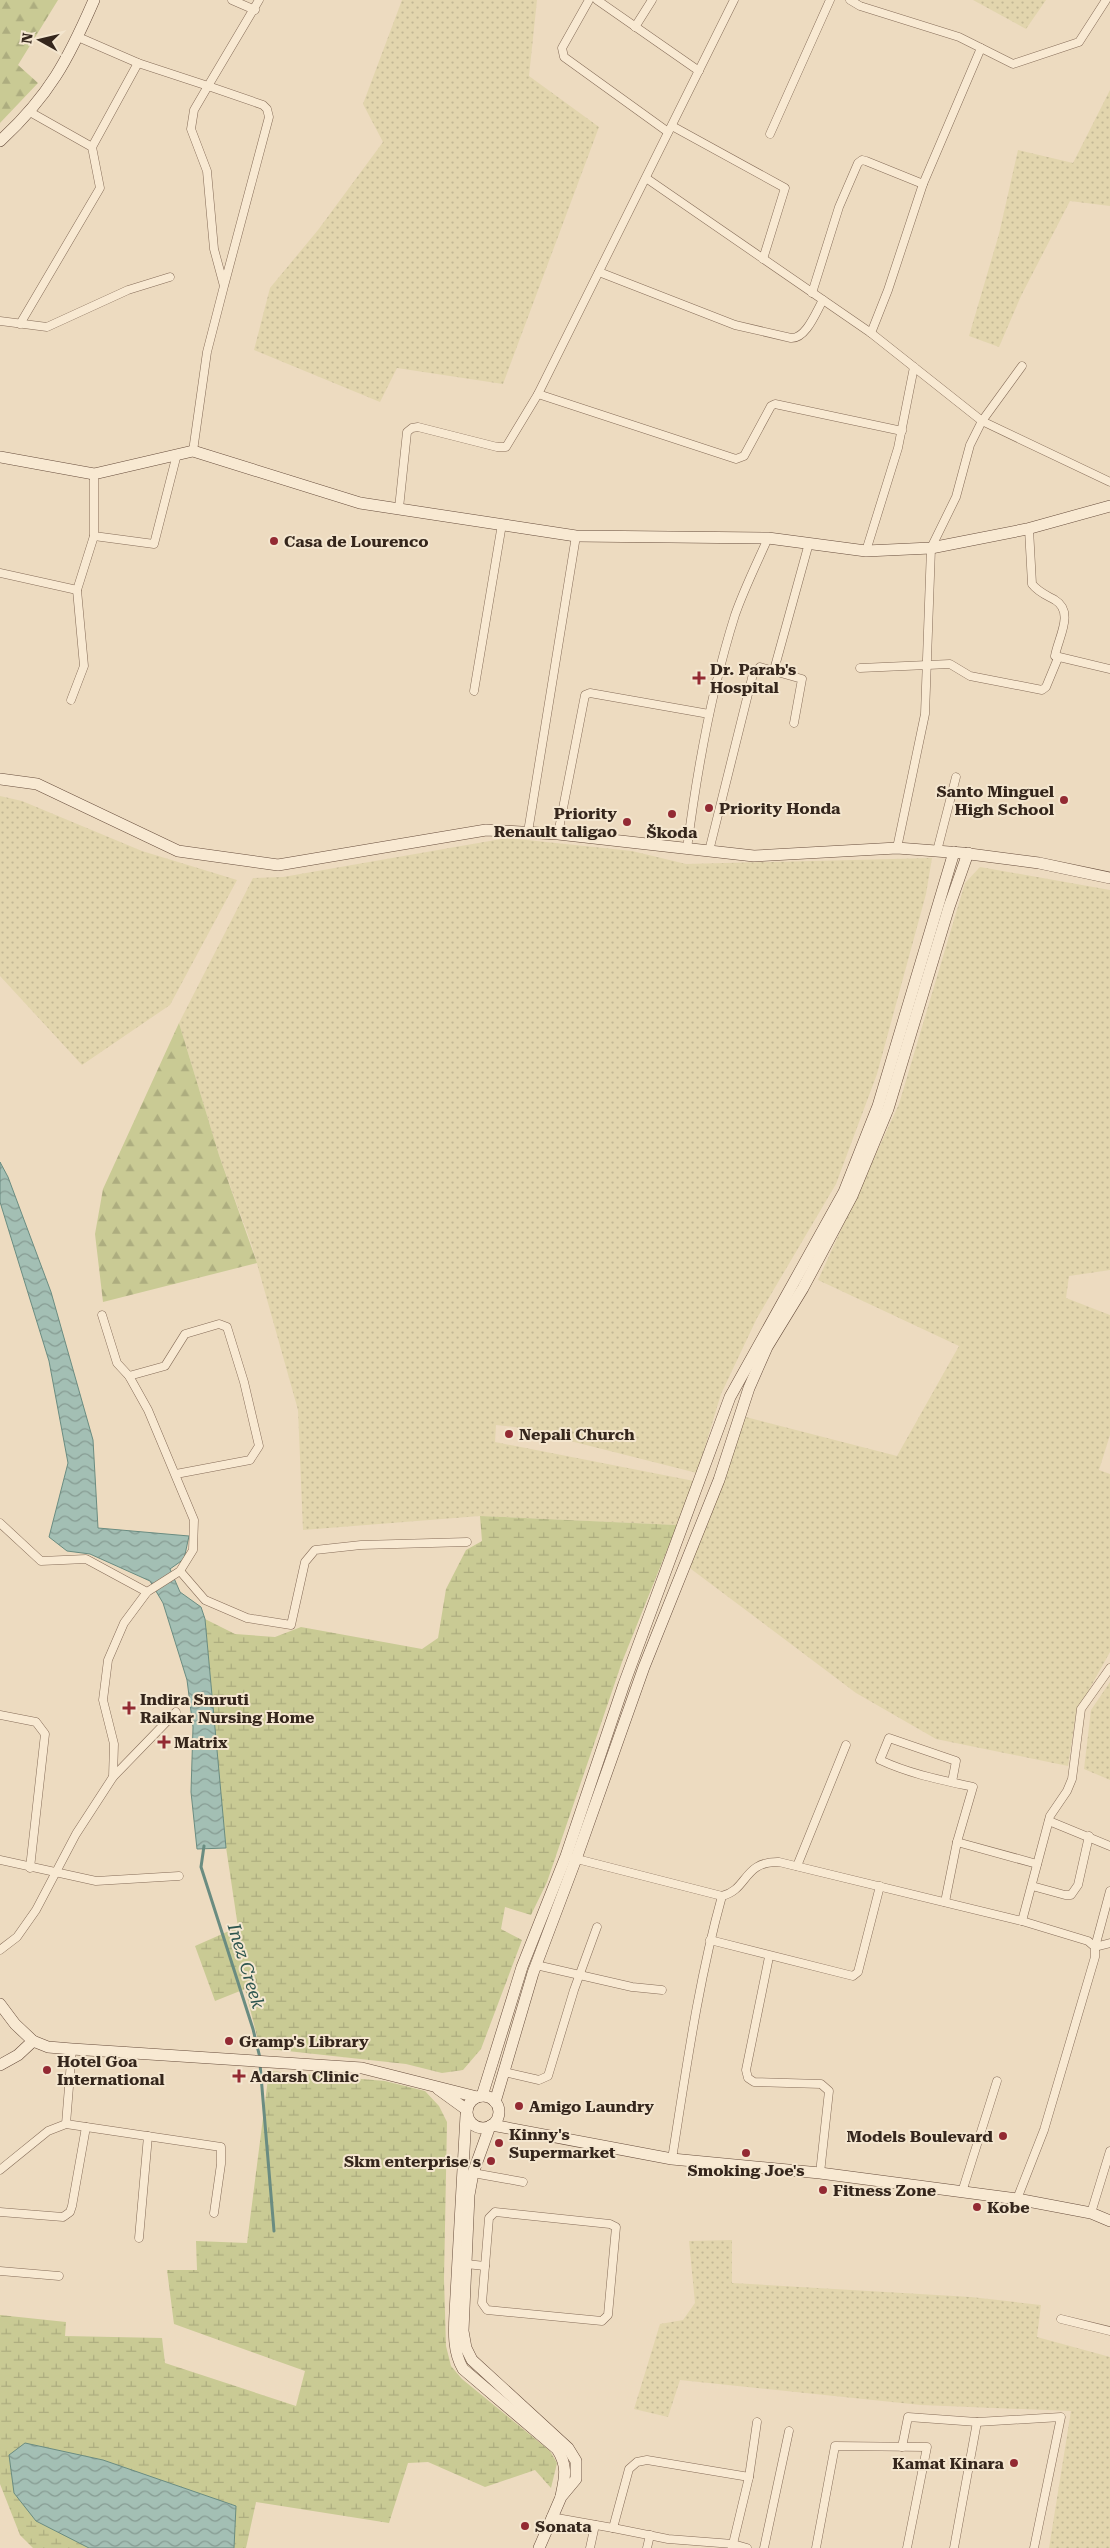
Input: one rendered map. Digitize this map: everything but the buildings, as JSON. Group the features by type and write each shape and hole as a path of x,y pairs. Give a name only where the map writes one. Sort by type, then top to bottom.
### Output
{"street":[{"path":"0,141 30,112 56,79 78,37 94,0"},
{"path":"232,0 255,10"},
{"path":"224,286 214,249 207,171 191,129 194,110 255,10 259,0"},
{"path":"589,0 562,48 564,57 670,129 785,188 763,258"},
{"path":"597,0 698,71"},
{"path":"635,27 652,0"},
{"path":"399,508 408,432 412,428 418,427 497,447 506,446 538,394 734,0"},
{"path":"770,134 830,0"},
{"path":"850,0 860,6 959,38 1013,64 1079,42 1106,0"},
{"path":"78,37 138,63 263,105 267,109 269,117 207,352 193,451"},
{"path":"871,333 888,290 923,184 980,48"},
{"path":"20,324 100,188 92,147 138,63"},
{"path":"30,112 92,147"},
{"path":"812,293 839,207 853,172 862,160 923,184"},
{"path":"646,178 871,333 982,421 1110,482"},
{"path":"600,272 735,325 791,338 796,338 803,333 823,300"},
{"path":"0,321 47,328 128,290 170,277"},
{"path":"897,848 925,714 931,548 956,497 970,445 982,421 1022,366"},
{"path":"866,551 902,432 914,367"},
{"path":"538,394 736,459 744,456 771,406 775,404 902,432"},
{"path":"0,457 94,474 193,451 360,503 576,536 768,538 866,551 931,548 1029,529 1110,506"},
{"path":"94,536 154,544 177,454"},
{"path":"71,700 84,666 78,590 94,536 94,474"},
{"path":"474,691 502,524"},
{"path":"1029,529 1032,584 1036,590 1057,602 1064,609 1065,617 1055,654 1058,658"},
{"path":"528,832 576,536"},
{"path":"687,849 695,784 709,714 736,614 768,538"},
{"path":"774,670 809,542"},
{"path":"0,573 78,590"},
{"path":"860,668 950,664 970,676 1042,690 1046,687 1058,658"},
{"path":"1058,658 1110,668"},
{"path":"709,851 753,674 760,667 802,679 794,723"},
{"path":"558,834 585,694 590,693 709,714"},
{"path":"937,851 956,777"},
{"path":"0,778 37,784 178,850 278,865 486,830 558,834 754,856 897,848 968,853 1039,862 1110,878"},
{"path":"430,2084 467,2112 475,2126 482,2128 491,2125 497,2120 497,2106 504,2072 624,1684 730,1397 844,1192 878,1106 954,852"},
{"path":"561,2497 566,2471 564,2460 557,2449 463,2369 456,2351 454,2338 457,2243 467,2112 479,2096 522,1967 571,1858 644,1667 719,1480 749,1388 767,1347 802,1288 852,1196 888,1109 949,907 968,853"},
{"path":"102,1315 117,1363 130,1376 148,1410 194,1520 193,1550 180,1571 147,1592 124,1623 108,1660 103,1700 114,1744 113,1778"},
{"path":"130,1376 164,1366 185,1334 219,1324 227,1327 244,1382 259,1446 250,1460 176,1474"},
{"path":"0,1523 41,1561 86,1559 147,1592"},
{"path":"180,1571 205,1600 247,1618 291,1625 305,1562 315,1550 361,1546 467,1542"},
{"path":"1022,1921 1049,1821 1054,1807 1067,1791 1072,1778 1081,1708 1110,1668"},
{"path":"0,1950 17,1937 36,1910 76,1834 113,1778 176,1712"},
{"path":"0,1715 36,1722 45,1734 30,1868"},
{"path":"945,1902 957,1842 973,1787 901,1770 880,1760 889,1738 956,1761 952,1782"},
{"path":"798,1866 846,1745"},
{"path":"1049,1821 1110,1846"},
{"path":"1032,1886 1065,1896 1071,1895 1078,1885 1089,1836"},
{"path":"957,1842 1037,1864"},
{"path":"571,1858 722,1896 730,1894 756,1866 766,1861 798,1866 1022,1921 1088,1941 1095,1947"},
{"path":"0,1860 56,1874 96,1881 179,1876"},
{"path":"710,1940 769,1957 853,1976 858,1972 880,1886"},
{"path":"1017,2199 1044,2130 1095,1956 1095,1947 1110,1891"},
{"path":"672,2159 696,2005 722,1896"},
{"path":"504,2072 540,2080 548,2076 578,1976 597,1927"},
{"path":"1095,1947 1110,1943"},
{"path":"769,1957 746,2070 748,2078 754,2082 821,2084 829,2091 820,2173"},
{"path":"536,1965 632,1987 662,1990"},
{"path":"0,2004 15,2024 33,2041 48,2047 362,2068 479,2096 497,2106 519,2128"},
{"path":"0,2065 18,2055 33,2041"},
{"path":"66,2124 72,2049"},
{"path":"962,2192 997,2081"},
{"path":"0,2170 48,2131 66,2124 221,2147 222,2164 214,2213"},
{"path":"491,2125 519,2128 672,2159 820,2173 1017,2199 1091,2213 1110,2221"},
{"path":"491,2125 473,2173 470,2195 464,2331 466,2348 472,2360 568,2448 576,2461 576,2479 561,2497 550,2517 539,2548"},
{"path":"0,2212 63,2217 68,2214 72,2206 86,2128"},
{"path":"139,2238 148,2136"},
{"path":"1091,2213 1110,2151"},
{"path":"473,2173 523,2182"},
{"path":"495,2212 610,2224 616,2227 608,2316 602,2321 487,2310 482,2303 485,2266 489,2218 495,2212"},
{"path":"466,2264 485,2266"},
{"path":"0,2270 58,2276"},
{"path":"1061,2319 1110,2330"},
{"path":"902,2447 908,2416 977,2422 1060,2417 1034,2548"},
{"path":"732,2546 749,2477 757,2422"},
{"path":"954,2548 977,2422"},
{"path":"764,2548 789,2431"},
{"path":"816,2548 835,2446 927,2447 907,2548"},
{"path":"613,2528 630,2468 637,2462 647,2460 749,2477"},
{"path":"550,2517 668,2539 747,2548"},
{"path":"590,2548 595,2525"},
{"path":"647,2548 650,2535"}],"shaded area":[{"path":"402,0 537,0 529,76 599,127 503,384 397,368 380,402 254,350 270,288 318,230 383,142 363,104"},
{"path":"973,0 1046,0 1026,29"},
{"path":"1110,90 1110,206 1070,201 1021,296 999,347 969,336 999,234 1018,150 1073,163"},
{"path":"0,796 22,801 142,851 237,880 170,1005 82,1065 0,976"},
{"path":"507,838 632,851 686,864 932,858 926,894 877,1074 836,1184 757,1318 721,1394 697,1473 515,1427 496,1425 495,1442 694,1481 677,1525 480,1516 303,1530 298,1410 252,1246 219,1155 179,1023 253,878 283,877"},
{"path":"980,867 1110,890 1110,1270 1069,1276 1066,1298 1110,1315 1110,1435 1099,1470 1110,1474 1110,1652 1076,1713 1068,1766 936,1739 856,1693 687,1566 746,1417 897,1456 959,1346 818,1280 899,1104 965,883"},
{"path":"1110,1682 1110,1780 1084,1769 1091,1710"},
{"path":"732,2240 732,2283 971,2297 1041,2305 1037,2337 1110,2357 1110,2548 1049,2548 1071,2411 921,2405 680,2380 668,2417 634,2409 660,2324 683,2320 695,2303 689,2241"}],"green space":[{"path":"0,0 58,0 18,65 38,83 0,123"},
{"path":"179,1023 219,1155 257,1263 103,1302 95,1234 103,1189"},
{"path":"480,1516 677,1525 622,1662 547,1882 531,1915 505,1907 501,1929 522,1940 481,2049 463,2070 442,2073 406,2064 260,2048 245,1989 215,2001 195,1946 238,1927 224,1834 205,1619 235,1634 275,1637 301,1627 422,1649 438,1638 446,1589 466,1550 482,1541"},
{"path":"269,2071 385,2081 425,2091 439,2106 447,2122 444,2279 446,2346 451,2366 462,2379 550,2451 557,2463 551,2488 535,2470 485,2487 428,2462 408,2463 389,2523 256,2502 246,2548 33,2548 20,2535 0,2484 0,2315 66,2322 65,2336 162,2338 165,2363 296,2406 305,2371 174,2324 167,2270 197,2270 196,2241 247,2243"}],"water":[{"path":"0,1162 8,1177 51,1292 93,1440 98,1528 189,1536 184,1559 170,1569 180,1592 201,1607 205,1619 226,1848 197,1849 191,1792 193,1727 187,1680 163,1603 150,1581 90,1554 67,1551 49,1537 68,1463 49,1361 0,1202"},
{"path":"25,2443 103,2460 236,2506 234,2548 89,2548 36,2521 14,2493 9,2455"}],"waterway":[{"name":"Inez Creek","path":"204,1846 201,1867 253,2029 260,2058"},
{"name":"Inez Creek","path":"260,2064 274,2231"}],"place":[{"name":"Casa de Lourenco","path":"274,541"},
{"name":"Dr. Parab's Hospital","path":"699,678"},
{"name":"Santo Minguel High School","path":"1064,800"},
{"name":"Priority Honda","path":"709,808"},
{"name":"Škoda","path":"672,814"},
{"name":"Priority Renault taligao","path":"627,822"},
{"name":"Nepali Church","path":"509,1434"},
{"name":"Indira Smruti Raikar Nursing Home","path":"129,1708"},
{"name":"Matrix","path":"164,1742"},
{"name":"Gramp's Library","path":"229,2041"},
{"name":"Hotel Goa International","path":"47,2070"},
{"name":"Adarsh Clinic","path":"239,2076"},
{"name":"Amigo Laundry","path":"519,2106"},
{"name":"Models Boulevard","path":"1003,2136"},
{"name":"Kinny's Supermarket","path":"499,2143"},
{"name":"Smoking Joe's","path":"746,2153"},
{"name":"Skm enterprise s","path":"491,2161"},
{"name":"Fitness Zone","path":"823,2190"},
{"name":"Kobe","path":"977,2207"},
{"name":"Kamat Kinara","path":"1014,2463"},
{"name":"Sonata","path":"525,2526"}]}
